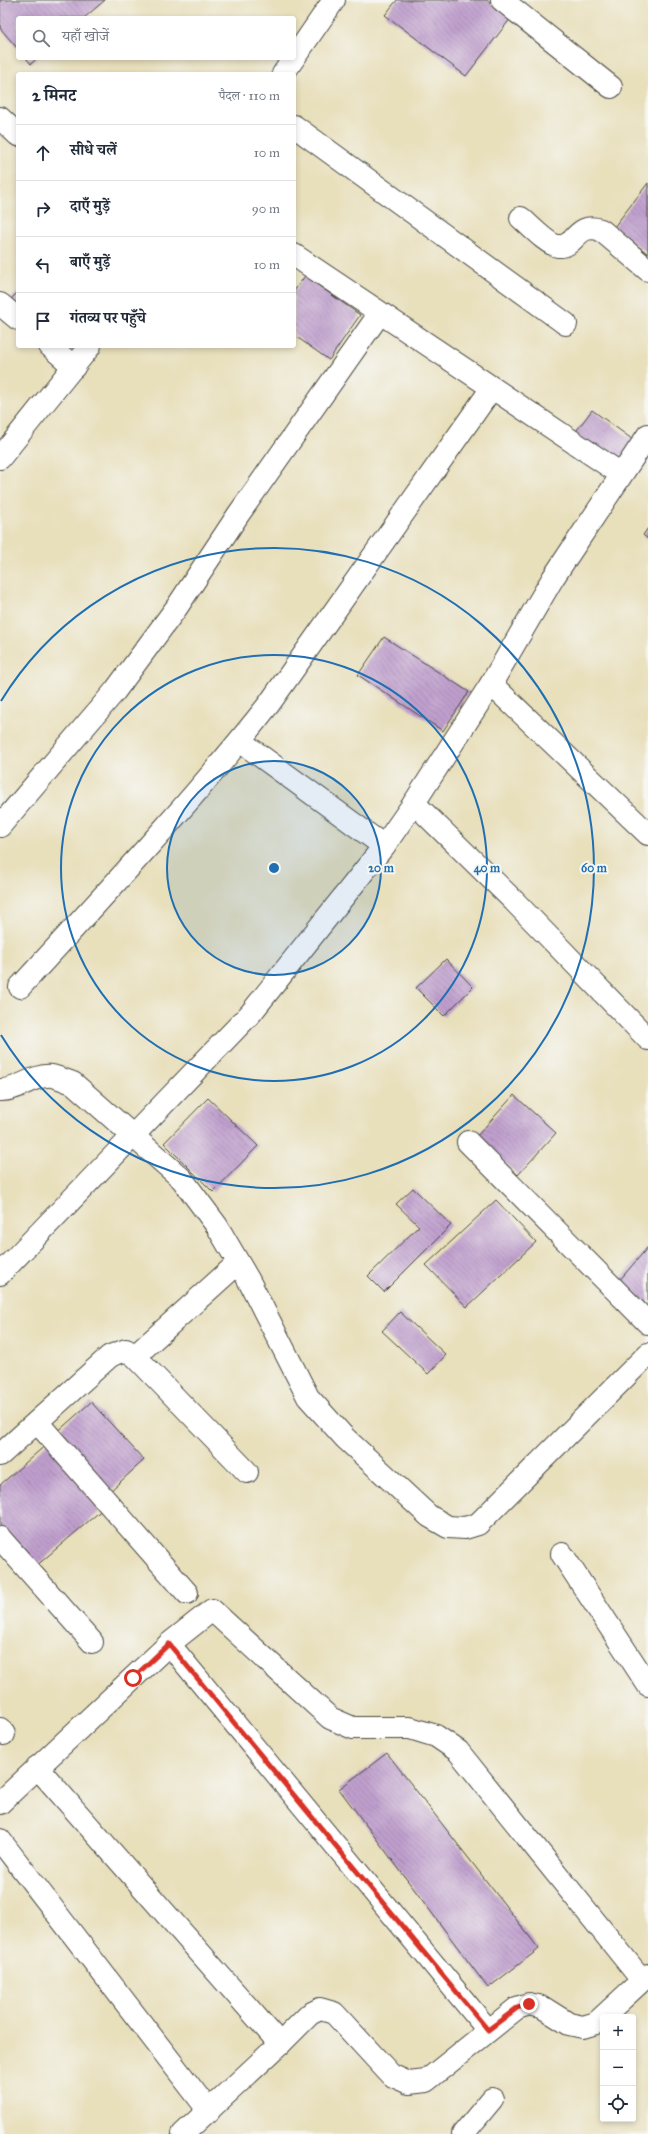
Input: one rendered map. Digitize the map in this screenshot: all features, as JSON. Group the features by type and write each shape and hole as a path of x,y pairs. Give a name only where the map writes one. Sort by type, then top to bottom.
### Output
{"street":[{"path":"296,55 334,0"},
{"path":"502,0 610,87"},
{"path":"284,72 293,60"},
{"path":"0,118 16,133"},
{"path":"296,127 566,324"},
{"path":"520,218 551,244 559,246 567,243 584,228 593,227 601,230 648,270"},
{"path":"296,256 620,474"},
{"path":"0,304 16,317"},
{"path":"0,826 115,691 172,614 238,515 380,313"},
{"path":"52,348 74,367"},
{"path":"0,458 88,348"},
{"path":"20,987 162,832 240,741 269,704 492,388"},
{"path":"0,1274 133,1137 250,1013 384,846 414,803 491,684 553,578 620,474 648,435"},
{"path":"491,684 648,834"},
{"path":"240,741 384,846"},
{"path":"414,803 514,901 648,1039"},
{"path":"0,1090 8,1091 35,1079 51,1076 73,1083 182,1179 217,1226 308,1397 345,1438 367,1459 429,1516 448,1527 465,1528 478,1524 648,1354"},
{"path":"468,1142 648,1323"},
{"path":"135,1356 238,1263"},
{"path":"0,1455 110,1356 126,1350 135,1356 247,1472"},
{"path":"37,1422 187,1593"},
{"path":"0,1538 92,1642"},
{"path":"562,1554 648,1685"},
{"path":"0,1803 169,1644 212,1610 330,1718 353,1728 410,1728 436,1736 458,1751 645,1978 596,2023 582,2026 569,2024 542,2007 529,2004 517,2008 426,2081 409,2083 391,2075 334,2014 320,2009 310,2014 186,2133"},
{"path":"169,1644 488,2030"},
{"path":"37,1768 280,2044"},
{"path":"0,1840 209,2111"},
{"path":"463,2134 492,2099"}],"building":[{"path":"0,0 105,0 86,16 16,16 16,47 0,28"},
{"path":"397,0 487,0 511,18 466,76 385,15"},
{"path":"28,60 35,60 31,64"},
{"path":"648,183 648,254 614,227"},
{"path":"305,276 360,315 329,360 296,336 296,288"},
{"path":"16,294 16,307 9,301"},
{"path":"592,410 636,442 618,467 574,434"},
{"path":"648,528 648,539 643,535"},
{"path":"384,637 469,692 443,731 358,675"},
{"path":"446,959 473,987 444,1016 416,988"},
{"path":"514,1095 556,1133 518,1175 476,1137"},
{"path":"208,1098 258,1146 213,1192 164,1143"},
{"path":"413,1188 451,1225 384,1292 368,1276 419,1226 396,1204"},
{"path":"496,1200 536,1242 467,1307 426,1265"},
{"path":"648,1247 648,1307 618,1282"},
{"path":"400,1312 446,1355 428,1374 382,1331"},
{"path":"91,1402 144,1460 108,1493 55,1434"},
{"path":"48,1443 104,1508 35,1567 0,1526 0,1485"},
{"path":"387,1753 539,1949 488,1988 339,1789"}],"route":[{"path":"133,1678 169,1644 488,2030 517,2008 529,2004"}]}
